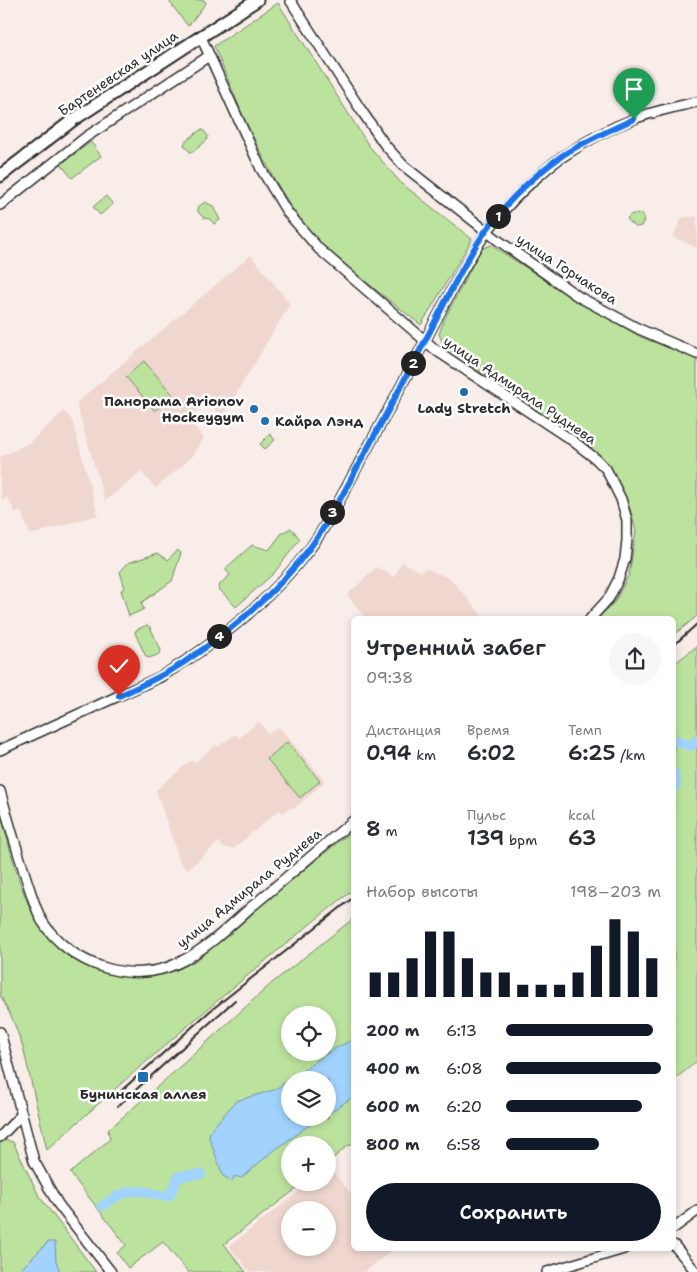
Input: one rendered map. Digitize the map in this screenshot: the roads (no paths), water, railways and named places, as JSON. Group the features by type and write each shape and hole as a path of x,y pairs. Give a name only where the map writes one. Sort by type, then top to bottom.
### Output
{"main road":[{"name":"Бартеневская улица","path":"0,176 73,120 257,0"}],"street":[{"name":"улица Горчакова","path":"293,1 359,107 395,157 486,231 579,297 639,329 697,354"},
{"name":"улица Адмирала Руднева","path":"201,37 261,169 287,212 318,249 437,351 573,441 596,459 610,477 621,500 627,520 625,559 609,598 593,616"},
{"path":"0,205 86,137 202,63 209,56"},
{"path":"0,750 160,677 241,620 262,601 307,552 322,530 425,341 458,276 486,231 516,196 564,155 606,132 634,119 697,102"},
{"name":"улица Адмирала Руднева","path":"0,791 32,895 42,920 59,940 80,958 98,966 134,973 164,968 198,952 351,823"},
{"path":"0,1032 34,1161 58,1204 111,1272"},
{"path":"0,1136 22,1114"},
{"path":"676,1227 697,1211"},
{"path":"676,1247 696,1272"},
{"path":"547,1272 617,1251"}],"water":[{"path":"351,1040 351,1098 336,1108 336,1071 302,1071 316,1061 336,1061 336,1048"},
{"path":"281,1085 281,1126 308,1126 294,1136 281,1136 281,1146 241,1178 235,1176 232,1181 223,1176 209,1137 210,1131 236,1101 274,1090"},
{"path":"48,1242 55,1242 56,1261 60,1272 18,1272"}],"waterway":[{"path":"676,741 691,746 697,740"},
{"path":"102,1206 118,1196 133,1191 169,1196 179,1176 201,1174"}],"railway":[{"path":"676,643 697,624"},
{"path":"112,1099 210,1011 351,899"},
{"path":"118,1106 235,1000"}],"place":[{"name":"Lady Stretch","path":"464,392"},
{"name":"Панорама Arionov Hockeygym","path":"254,409"},
{"name":"Кайра Лэнд","path":"265,421"},
{"name":"Бунинская аллея","path":"143,1077"}]}
